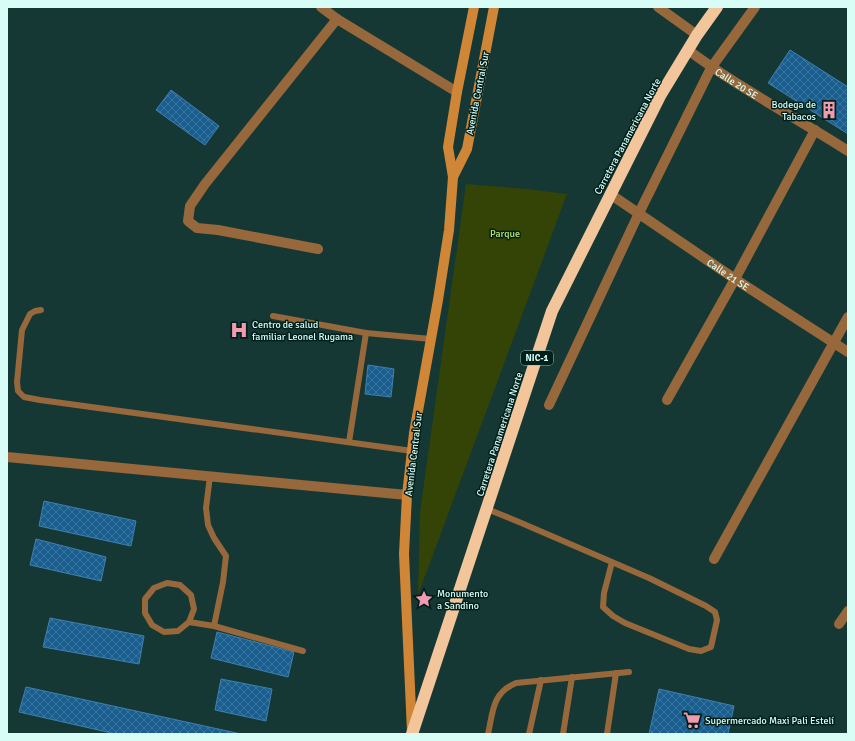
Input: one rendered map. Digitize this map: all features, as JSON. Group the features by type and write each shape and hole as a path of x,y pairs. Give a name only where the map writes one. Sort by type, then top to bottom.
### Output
{"highway":[{"name":"Carretera Panamericana Norte","path":"412,734 552,311 660,96 697,35 717,7"}],"street":[{"path":"321,7 337,19 457,92"},
{"name":"Avenida Central Sur","path":"412,734 404,554 407,495 414,433 449,230 453,177 448,147 474,7"},
{"name":"Avenida Central Sur","path":"453,177 467,149 494,7"},
{"path":"658,7 671,11 697,35"},
{"path":"549,405 639,213 711,68 756,7"},
{"path":"318,249 218,230 197,228 188,220 190,206 205,184 337,19"},
{"name":"Calle 20 SE","path":"688,50 711,68 848,151"},
{"path":"667,400 735,279 815,130"},
{"name":"Calle 21 SE","path":"610,194 735,279 848,352"},
{"path":"714,559 848,317"},
{"path":"7,457 407,495"},
{"path":"839,624 848,611"}],"lane":[{"path":"41,310 30,314 22,330 17,382 18,391 24,397 412,450"},
{"path":"273,316 366,333 431,340"},
{"path":"349,442 366,333"},
{"path":"210,476 206,508 208,525 214,538 226,556 223,582 214,626"},
{"path":"487,509 519,522 612,562 649,578 706,606 715,612 717,620 711,647 701,651 689,649 625,623 613,616 603,607 604,593 612,562"},
{"path":"189,622 194,609 190,595 180,585 166,583 154,588 145,599 145,613 152,625 164,632 178,631 189,622 214,626 303,651"},
{"path":"488,734 496,700 500,693 508,686 516,683 541,680 629,672"},
{"path":"607,734 616,673"},
{"path":"563,734 572,677"},
{"path":"529,734 541,680"}],"green space":[{"name":"Parque","path":"466,184 567,194 418,595 420,512"}],"building":[{"name":"Bodega de Tabacos","path":"790,50 848,87 848,134 768,83"},
{"path":"171,90 219,126 205,145 156,110"},
{"path":"368,365 394,369 391,397 365,394"},
{"path":"44,501 136,521 131,546 39,526"},
{"path":"36,539 106,557 101,581 30,565"},
{"path":"50,618 144,636 139,664 43,647"},
{"path":"217,632 294,652 288,677 211,658"},
{"path":"221,679 272,689 266,721 215,710"},
{"path":"26,687 241,734 116,734 19,712"},
{"name":"Supermercado Maxi Pali Estelí","path":"659,689 734,706 728,734 649,734"}],"place":[{"name":"Bodega de Tabacos","path":"829,110"},
{"name":"Centro de salud familiar Leonel Rugama","path":"239,330"},
{"name":"Monumento a Sandino","path":"424,599"},
{"name":"Supermercado Maxi Pali Estelí","path":"692,720"}]}
